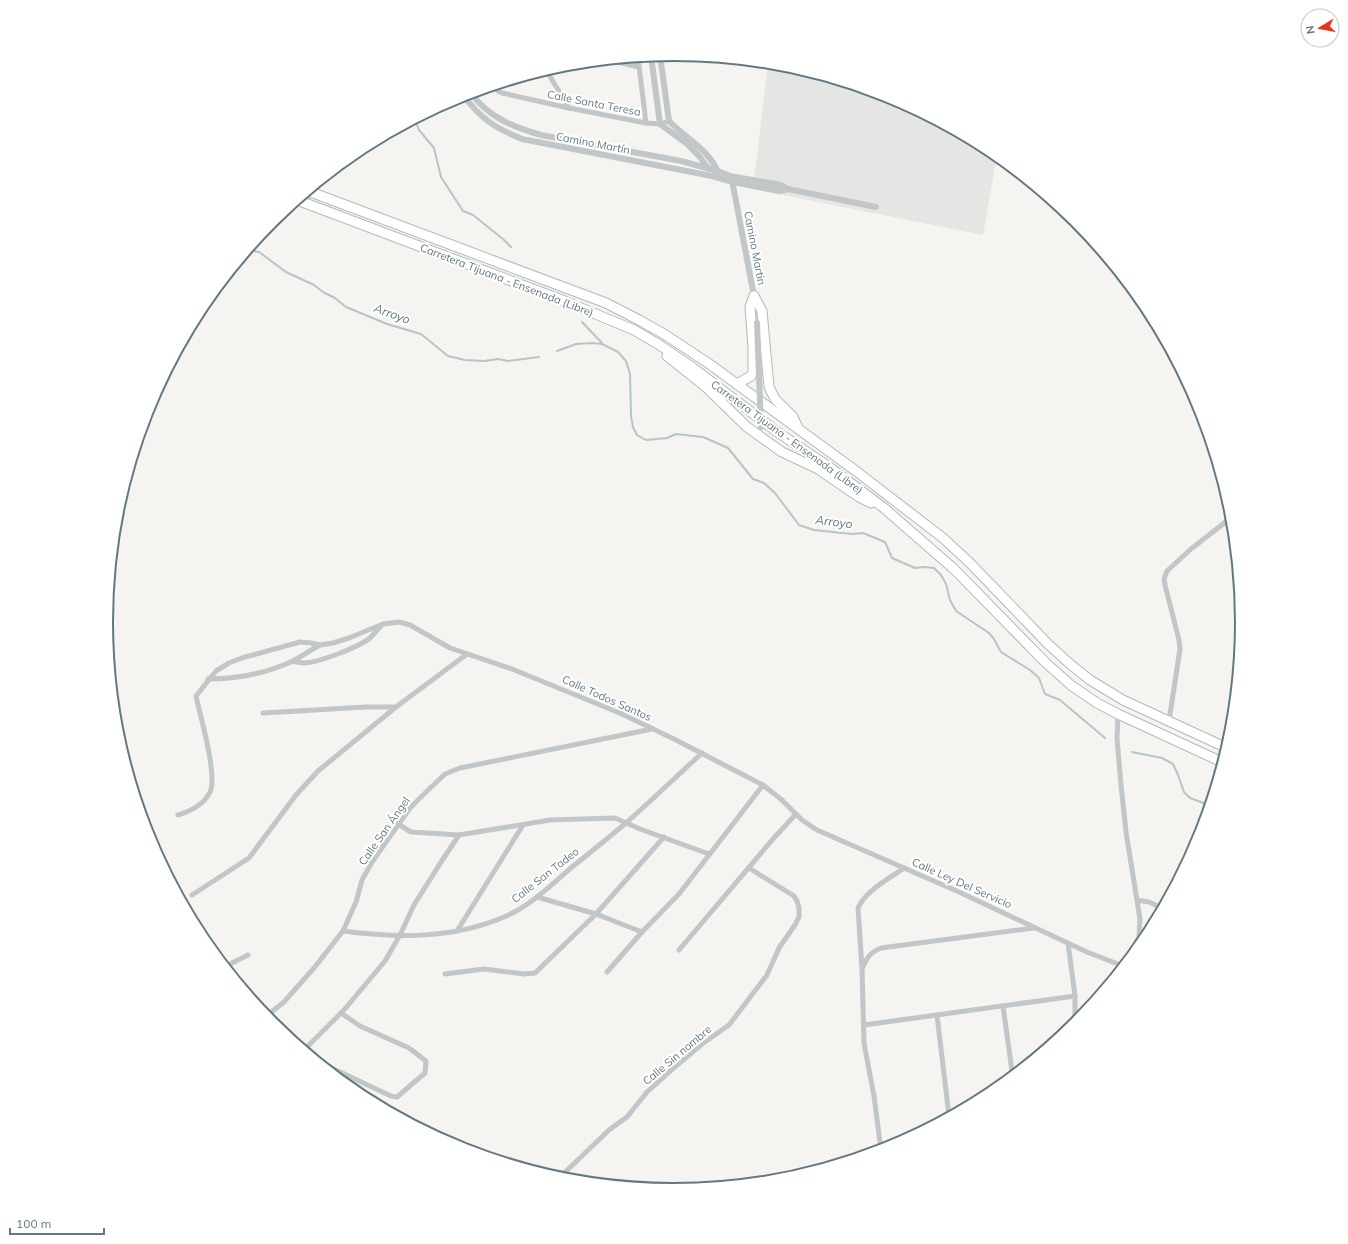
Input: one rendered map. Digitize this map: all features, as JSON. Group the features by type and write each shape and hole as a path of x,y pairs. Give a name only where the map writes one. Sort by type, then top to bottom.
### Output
{"highway":[{"name":"Carretera Tijuana - Ensenada (Libre)","path":"312,193 606,304 664,334 799,429 943,538 1070,664 1090,680 1112,694 1221,745"},
{"name":"Carretera Tijuana - Ensenada (Libre)","path":"302,202 562,300 634,330 658,344 692,367 776,431 832,469 884,508 954,568 1046,663 1072,686 1097,703 1118,714 1218,760"},
{"path":"737,384 751,376 753,371 750,307 754,296"},
{"path":"754,296 762,311 769,387 775,399 793,417 799,429"},
{"path":"658,344 668,358 707,388 747,427 760,437 782,452 818,469 859,498 884,508"}],"street":[{"path":"661,61 669,121 704,152 715,165 719,178"},
{"path":"638,62 646,123"},
{"path":"652,62 660,124 686,143 700,156 712,176"},
{"path":"624,63 639,67"},
{"path":"549,75 569,108"},
{"name":"Calle Santa Teresa","path":"497,90 502,93 569,108 646,123 660,124 669,121"},
{"name":"Camino Martín","path":"475,98 489,113 507,124 522,130 540,135 669,159 708,168 718,171 731,179"},
{"name":"Camino Martín","path":"467,101 475,111 485,120 507,133 522,139 719,178 731,179"},
{"path":"731,179 779,191 788,189 876,206"},
{"name":"Camino Martin","path":"731,179 754,296 757,324 762,427 760,437"},
{"path":"1169,722 1180,649 1165,585 1165,574 1191,549 1226,522"},
{"name":"Calle Todos Santos","path":"383,624 398,622 410,625 450,648 512,669 622,714 763,785 782,800 796,814"},
{"path":"208,679 225,679 255,673 293,660 320,645 349,638 383,624"},
{"path":"293,660 299,663 306,663 357,646 370,638 383,624"},
{"path":"178,815 191,811 198,806 210,792 212,785 206,740 196,696 208,679 216,671 229,663 255,654 300,642 320,645"},
{"path":"192,895 249,858 296,795 318,771 396,707 467,654"},
{"path":"263,713 366,707 396,707"},
{"path":"1118,714 1117,739 1121,785 1126,832 1140,919 1139,935"},
{"name":"Calle San Ángel","path":"271,1012 288,997 314,968 343,931 356,902 362,880 367,871 410,808 445,774 460,768 652,729"},
{"name":"Calle San Tadeo","path":"343,931 368,934 424,936 457,931 504,917 537,897 627,822 702,753"},
{"path":"607,972 642,932 679,894 763,785"},
{"path":"678,950 796,814"},
{"name":"Calle Ley Del Servicio","path":"796,814 817,830 1087,952 1119,965"},
{"path":"398,824 411,832 460,836 550,820 615,818 640,829 709,854"},
{"path":"457,931 523,825"},
{"path":"307,1047 341,1013 386,961 414,905 441,862 460,836"},
{"path":"445,974 484,969 524,974 534,973 596,914 664,837"},
{"name":"Calle Sin nombre","path":"565,1172 609,1130 627,1117 647,1092 702,1044 729,1025 767,975 779,948 795,925 798,917 798,901 794,896 749,868"},
{"path":"880,1143 874,1096 864,1043 862,969 858,908 861,902 872,891 904,868"},
{"path":"537,897 596,914 642,932"},
{"path":"1137,900 1149,902 1158,906"},
{"path":"862,969 869,955 881,948 1035,928"},
{"path":"1068,943 1075,996 1075,1015"},
{"path":"230,965 248,955"},
{"path":"864,1025 1075,996"},
{"path":"1003,1006 1012,1070"},
{"path":"337,1070 397,1097 425,1072 426,1061 409,1048 360,1026 341,1013"},
{"path":"937,1015 948,1111"}],"shaded area":[{"path":"767,69 819,80 889,104 954,136 996,163 983,235 753,189"}],"waterway":[{"path":"417,124 419,130 434,148 441,177 463,211 473,215 511,247"},
{"name":"Arroyo","path":"253,251 259,252 286,272 314,285 346,307 387,324 421,334 448,356 465,360 484,361 498,359 508,361 539,357"},
{"path":"582,322 602,343"},
{"name":"Arroyo","path":"557,351 576,344 593,343 602,344 618,352 626,361 630,374 631,416 633,427 637,435 646,440 667,438 676,434 703,437 728,448 753,479 764,483 775,493 799,525 814,530 852,534 863,533 885,542 892,558 915,568 934,568 941,575 946,584 950,600 956,611 989,633 1001,652 1030,670 1039,678 1045,694 1060,700 1105,738"},
{"name":"Arroyo","path":"1132,752 1162,758 1173,764 1184,792 1190,798 1205,803"}]}
